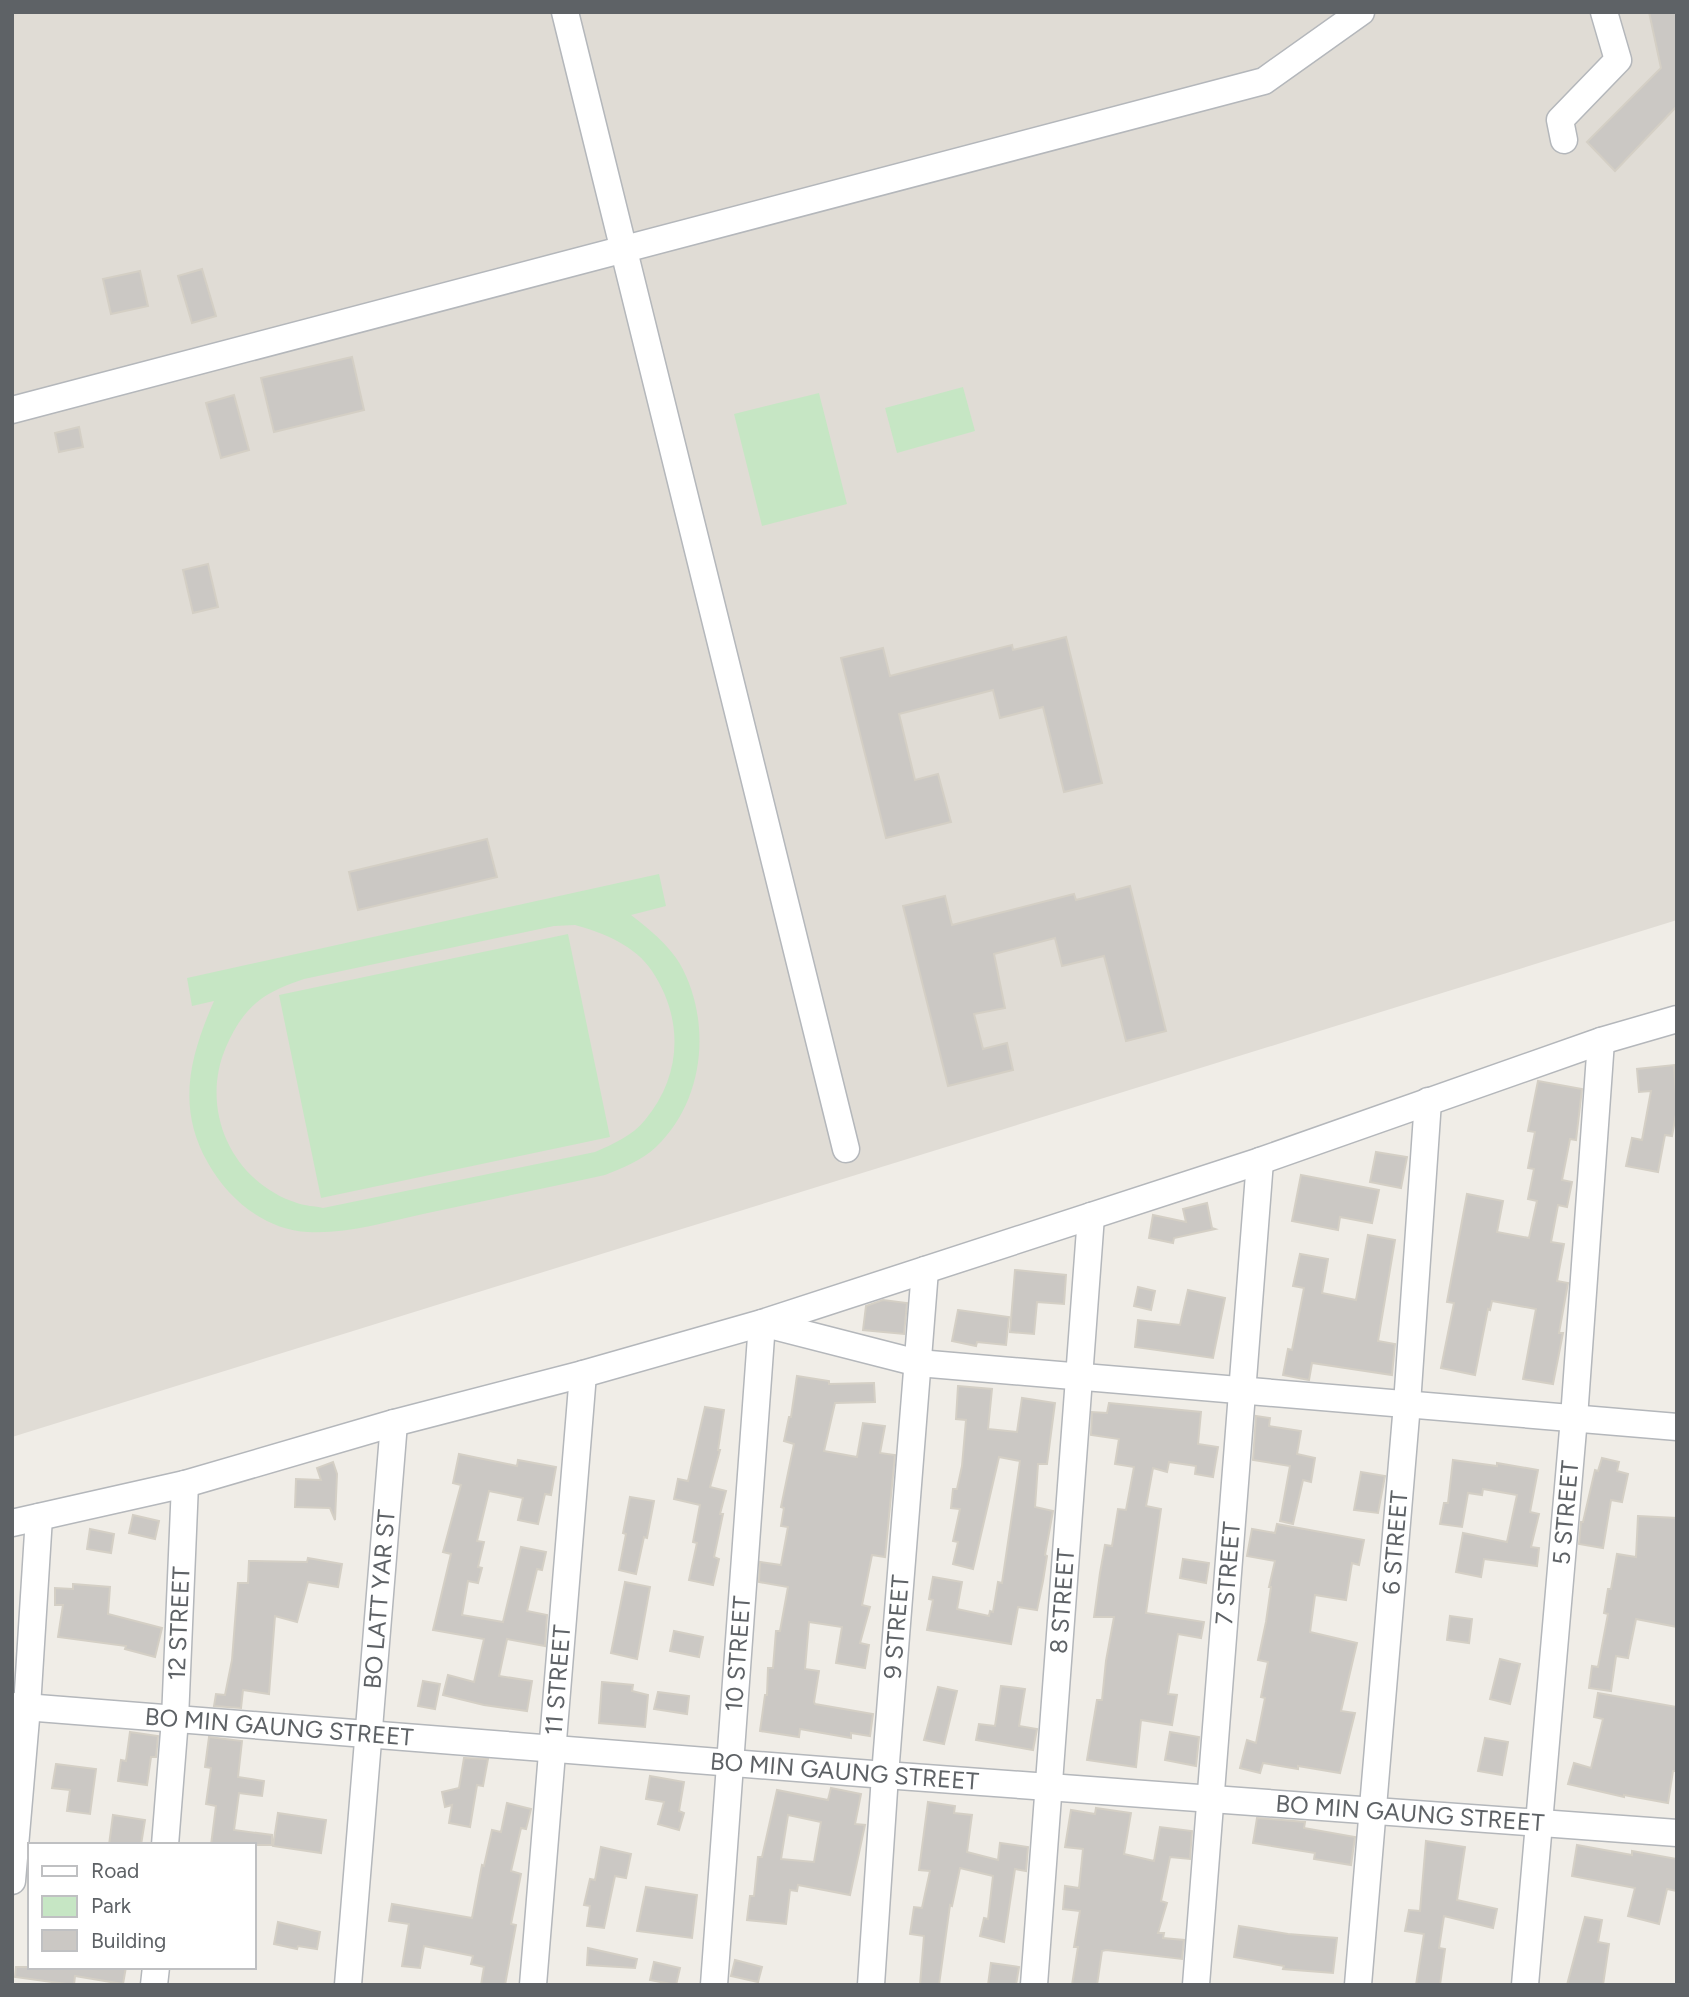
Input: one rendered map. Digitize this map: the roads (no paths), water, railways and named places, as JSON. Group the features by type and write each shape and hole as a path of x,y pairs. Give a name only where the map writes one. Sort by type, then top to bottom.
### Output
{"street":[{"path":"565,12 846,1149"},
{"path":"12,410 1264,81 1361,12"},
{"path":"1564,140 1560,120 1618,60 1604,12"},
{"path":"12,1523 185,1484 394,1423 583,1374 762,1323 1260,1161 1601,1041 1677,1019"},
{"name":"5 STREET","path":"1525,1985 1574,1418 1601,1041"},
{"name":"6 STREET","path":"1359,1985 1429,1101"},
{"name":"7 STREET","path":"1196,1985 1260,1161"},
{"name":"8 STREET","path":"1034,1985 1091,1216"},
{"name":"9 STREET","path":"871,1985 925,1270"},
{"path":"762,1323 918,1363 1677,1427"},
{"name":"10 STREET","path":"714,1985 762,1323"},
{"name":"11 STREET","path":"533,1985 583,1374"},
{"name":"BO LATT YAR ST","path":"348,1985 394,1423"},
{"name":"12 STREET","path":"165,1843 176,1719 185,1484"},
{"path":"12,1881 20,1707 39,1517"},
{"name":"BO MIN GAUNG STREET","path":"20,1707 552,1750 729,1761 885,1776 1677,1833"}]}
